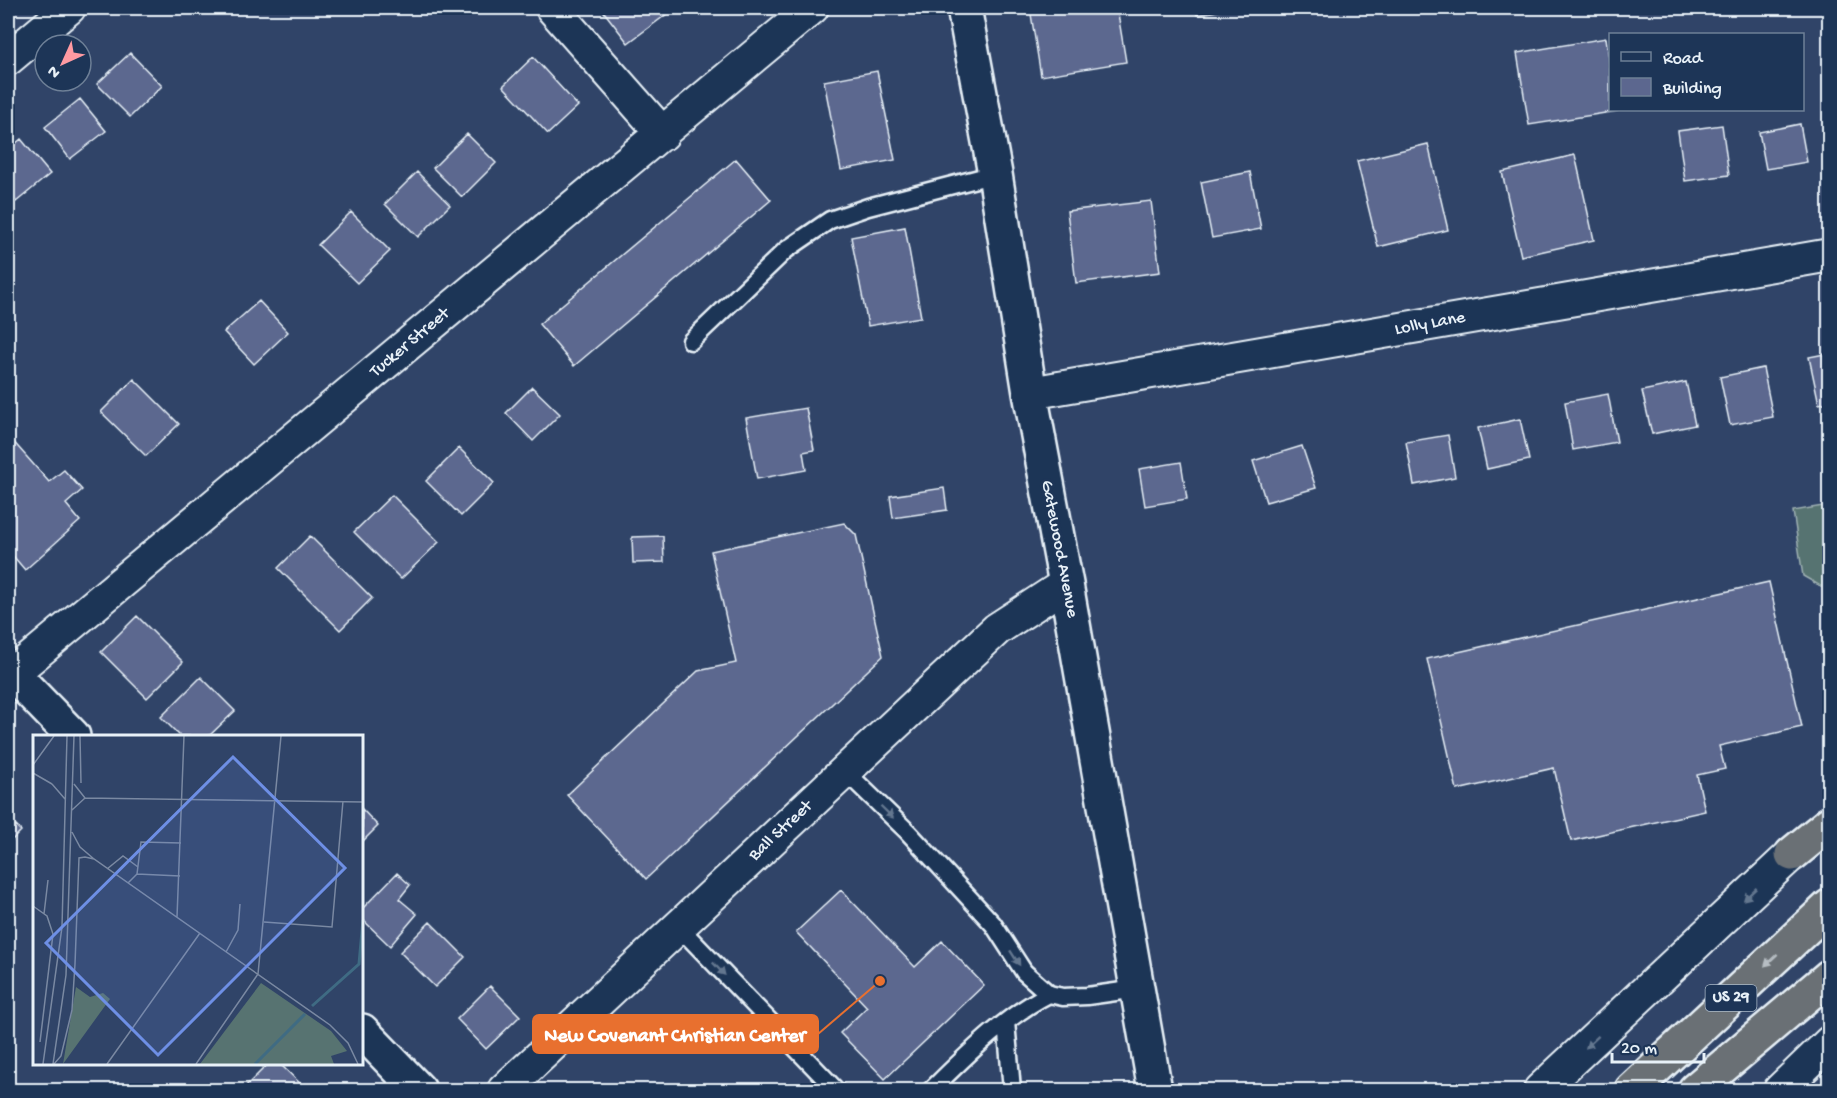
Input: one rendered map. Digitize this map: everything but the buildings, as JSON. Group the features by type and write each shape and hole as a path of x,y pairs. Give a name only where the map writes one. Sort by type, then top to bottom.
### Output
{"highway":[{"path":"1792,854 1830,823"},
{"name":"US 29","path":"1632,1090 1830,906"},
{"name":"US 29","path":"1695,1090 1830,976"}],"street":[{"path":"8,60 69,8"},
{"path":"552,8 663,134"},
{"name":"Tucker Street","path":"9,674 663,134 812,8"},
{"name":"Gatewood Avenue","path":"964,8 995,174 1030,393 1155,1090"},
{"name":"Lolly Lane","path":"1030,393 1830,255"},
{"name":"Ball Street","path":"504,1090 997,629 1066,584"},
{"path":"9,674 72,735"},
{"path":"1540,1090 1792,854"},
{"path":"363,1032 419,1090"},
{"path":"1780,1090 1830,1042"}],"lane":[{"path":"691,340 786,250 831,220 868,207 995,174"},
{"path":"845,771 908,832 993,924 1024,972 1049,994 1063,997 1087,996 1137,989"},
{"path":"679,927 836,1090"},
{"path":"931,1090 1006,1022 1026,1006 1049,994"},
{"path":"1006,1022 1012,1090"}],"green space":[{"path":"1830,505 1829,591 1803,576 1793,511"}],"place":[{"name":"New Covenant Christian Center","path":"880,981"}]}
